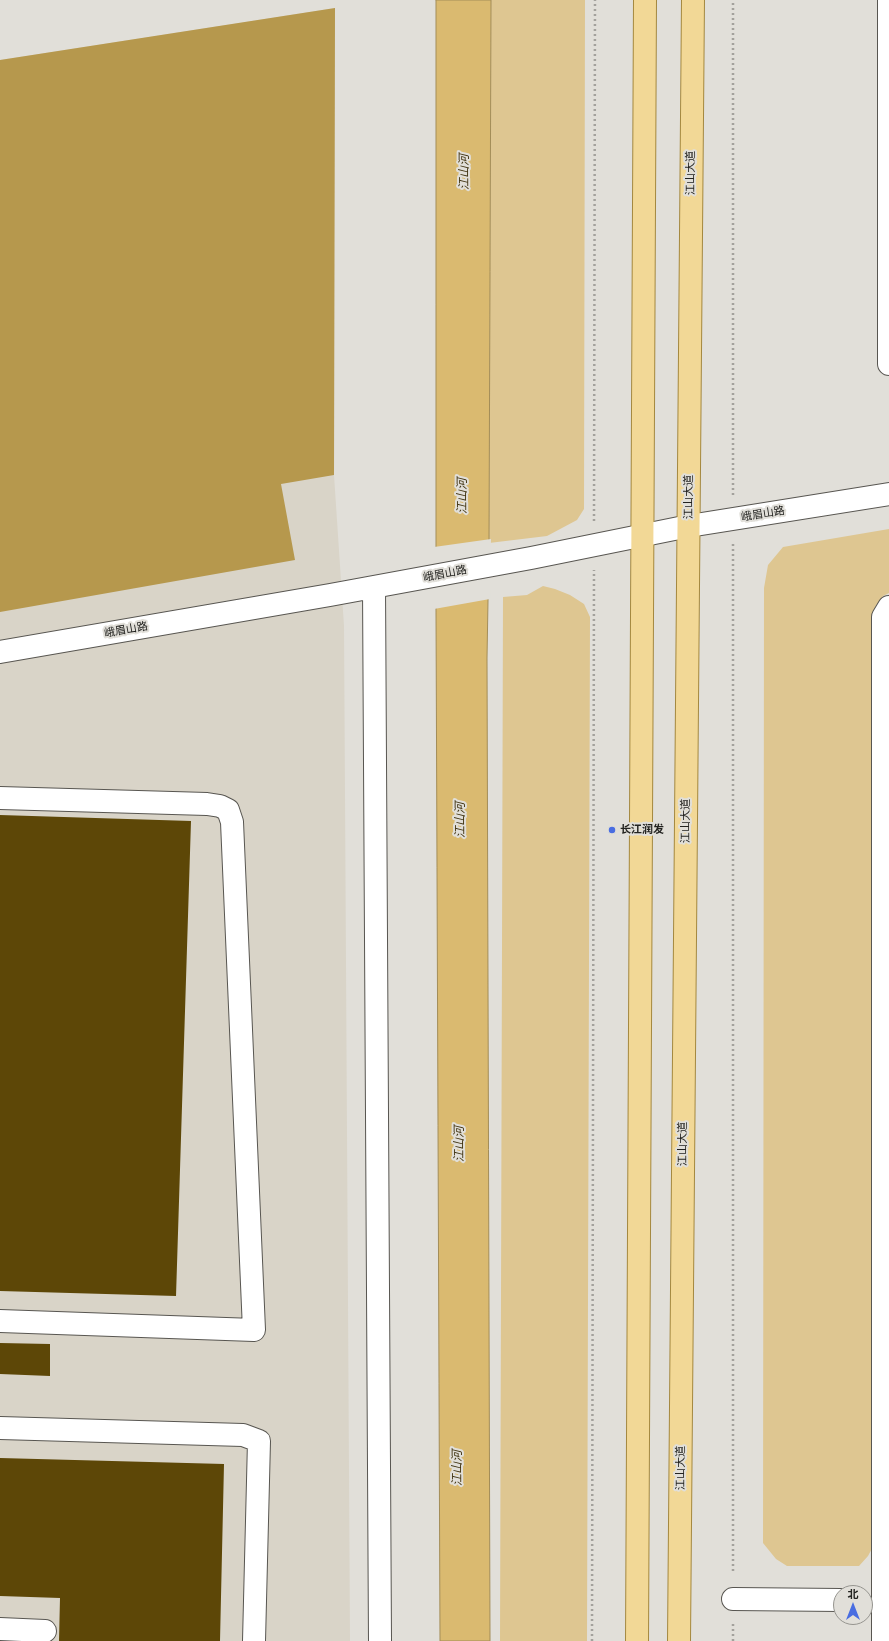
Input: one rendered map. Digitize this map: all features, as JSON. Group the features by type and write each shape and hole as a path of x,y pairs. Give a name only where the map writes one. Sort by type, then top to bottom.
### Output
{"main road":[{"path":"637,1641 645,0"},
{"name":"江山大道","path":"679,1641 693,0"}],"street":[{"path":"889,0 889,364"},
{"name":"峨眉山路","path":"0,652 413,580 688,526 889,494"},
{"path":"374,587 380,1641"},
{"path":"883,1641 879,1600 886,993 883,617 889,607"},
{"path":"0,798 207,804 220,806 228,810 232,822 254,1330 0,1321"},
{"path":"0,1428 243,1435 259,1441 254,1641"},
{"path":"733,1599 833,1600"},
{"path":"0,1629 45,1631"}],"path":[{"path":"592,1641 595,0"},
{"path":"733,0 733,1641"}],"shaded area":[{"path":"491,0 585,0 584,509 577,520 547,536 489,543"},
{"path":"335,8 334,475 344,626 350,1641 0,1641 0,60"},
{"path":"335,8 334,475 281,484 295,560 0,612 0,60"},
{"path":"889,529 889,593 883,596 875,607 874,626 875,1543 868,1556 859,1566 787,1566 776,1559 763,1543 764,588 768,565 783,547"},
{"path":"543,586 570,595 584,604 590,617 587,1641 500,1641 503,597 527,595"}],"water":[{"name":"江山河","path":"436,0 491,0 489,543 487,658 490,1641 440,1641 436,610"}],"pier":[{"path":"491,539 490,599 434,609 434,547"}],"building":[{"path":"0,815 191,821 176,1296 0,1291"},
{"path":"0,1343 50,1344 50,1376 0,1374"},
{"path":"0,1458 224,1464 220,1641 59,1641 60,1598 0,1596"}],"place":[{"name":"长江润发","path":"612,830"}]}
